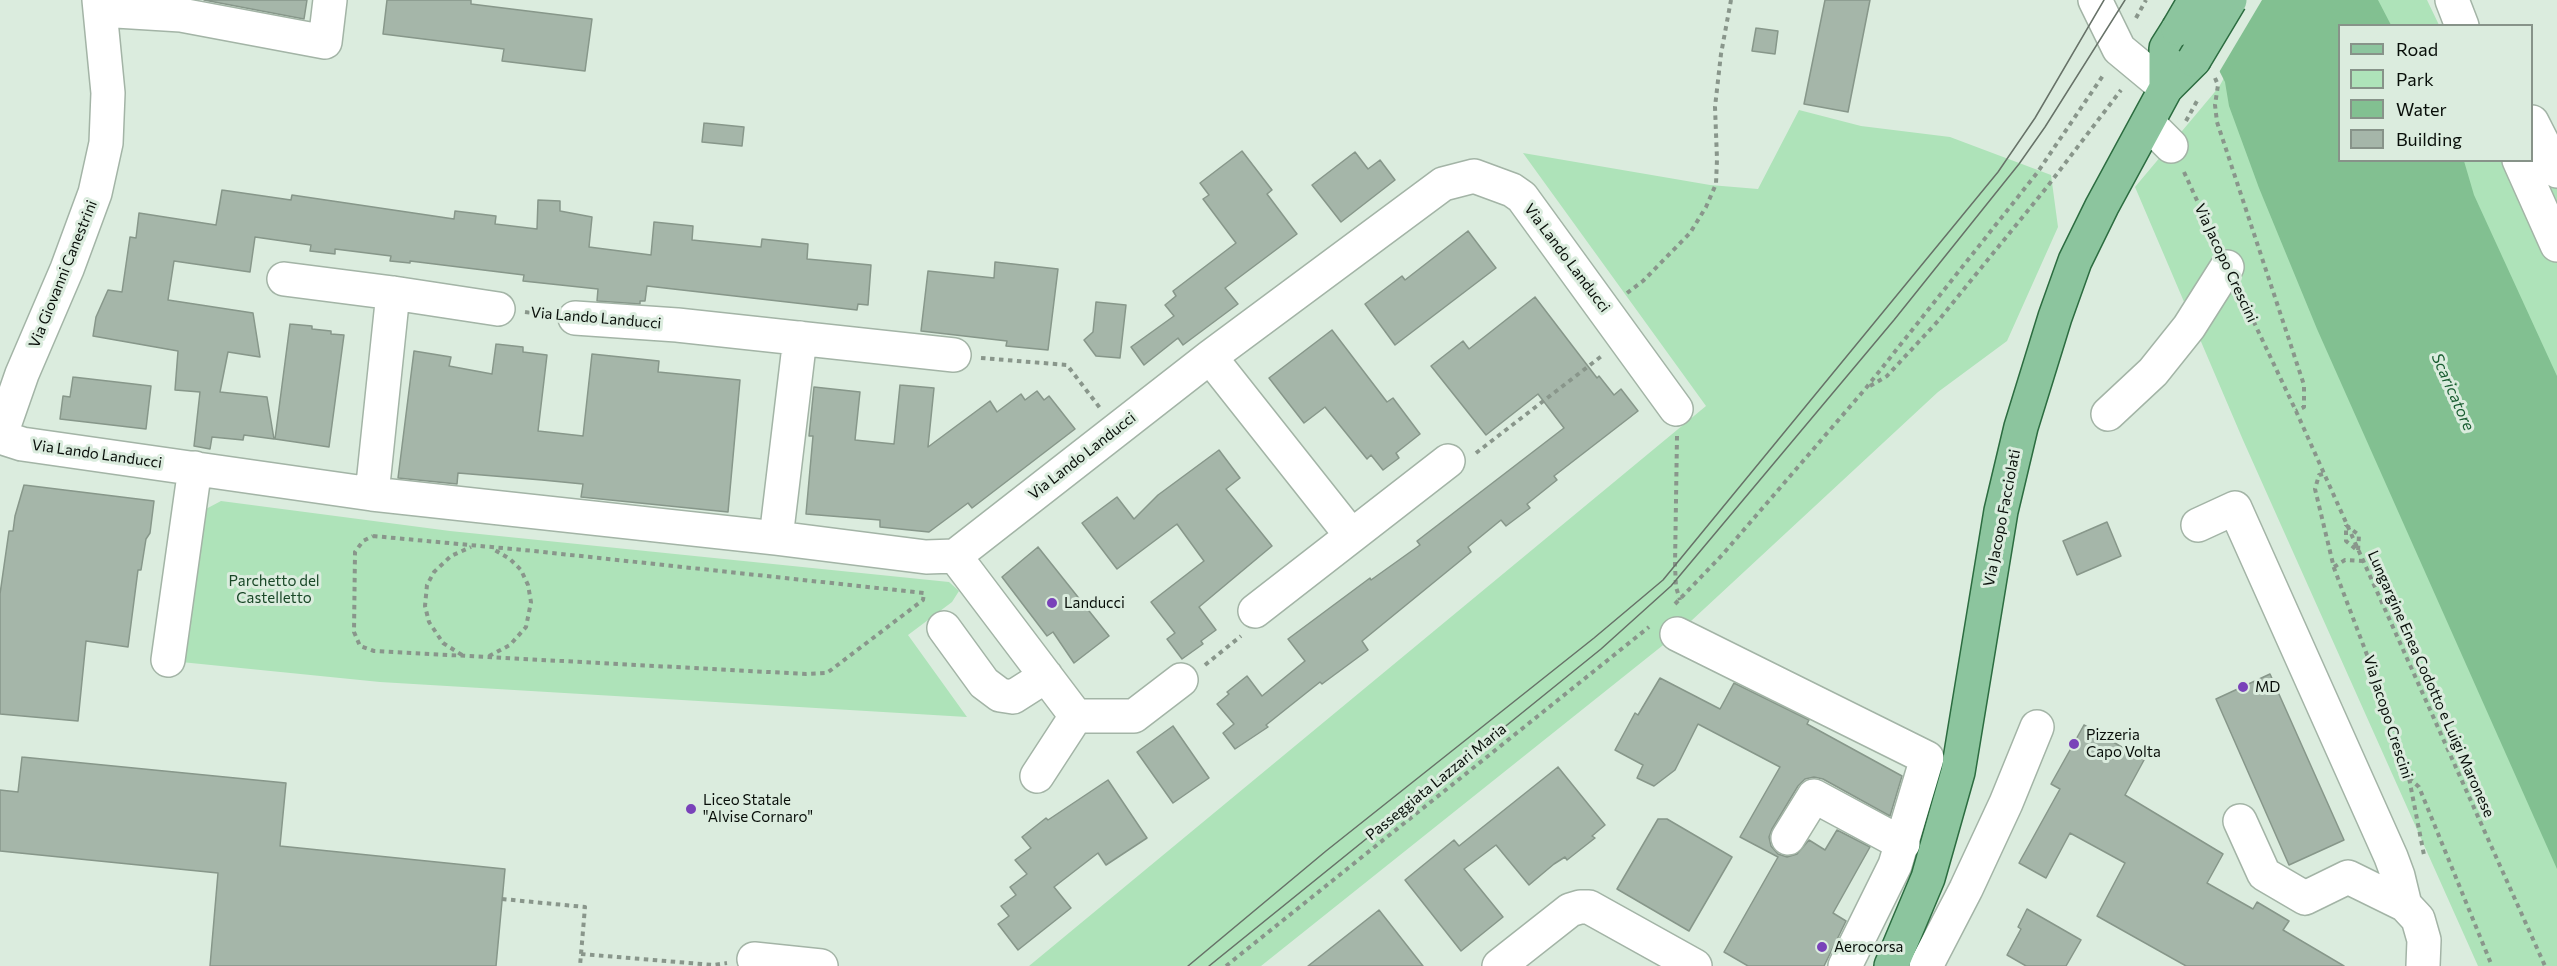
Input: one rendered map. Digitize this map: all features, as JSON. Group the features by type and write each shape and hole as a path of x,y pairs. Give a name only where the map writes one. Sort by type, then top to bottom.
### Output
{"main road":[{"path":"2166,88 2166,48 2195,0"},
{"path":"2166,88 2194,60 2230,0"},
{"name":"Via Jacopo Facciolati","path":"1891,966 1929,878 1958,772 2001,511 2021,427 2055,317 2075,261 2097,215 2166,88"}],"street":[{"path":"100,5 182,8 325,42 330,0"},
{"path":"2095,0 2119,49 2166,88"},
{"path":"2451,0 2461,24"},
{"name":"Via Giovanni Canestrini","path":"0,437 22,374 67,268 95,193 105,143 108,93 100,5"},
{"path":"2148,123 2178,135"},
{"path":"2533,124 2557,171"},
{"path":"2519,162 2557,245"},
{"name":"Via Lando Landucci","path":"0,437 22,444 372,494 776,538 926,557 955,556 1210,357 1443,184 1474,176 1512,190 1522,197 1676,409"},
{"path":"2108,414 2152,372 2189,327 2227,267"},
{"path":"284,279 498,309"},
{"path":"372,494 393,293"},
{"name":"Via Lando Landucci","path":"575,318 800,338 954,355"},
{"path":"776,538 800,338"},
{"path":"1210,357 1351,535"},
{"path":"1255,611 1448,461"},
{"path":"168,660 195,468"},
{"path":"2198,525 2235,508 2391,857 2424,940 2423,966"},
{"path":"955,556 1076,716"},
{"path":"944,628 984,683 1000,694 1013,697 1046,676"},
{"path":"1664,630 1927,758 1895,865 1845,966"},
{"path":"1076,716 1134,716 1181,680"},
{"path":"1037,776 1076,716"},
{"path":"1926,966 1996,825 2037,727"},
{"path":"1788,838 1814,796 1903,844"},
{"path":"2240,821 2264,874 2305,898 2360,882 2411,912"},
{"path":"1499,966 1570,910 1589,907 1695,966"},
{"path":"754,959 821,966"}],"path":[{"path":"1605,310 1643,281 1690,233 1706,207 1716,184 1718,159 1715,107 1721,54 1731,0"},
{"path":"1676,409 1675,565 1676,587 1680,600 1723,554 1866,388 2037,173 2109,66"},
{"path":"2218,85 2215,105 2217,122 2304,384 2304,407 2296,411"},
{"path":"1866,388 1887,376 1938,321 2047,187 2121,90"},
{"path":"2178,135 2201,94"},
{"name":"Via Jacopo Crescini","path":"2178,135 2227,267 2296,411"},
{"name":"Via Lando Landucci","path":"498,309 575,318"},
{"path":"1448,461 1464,462 1625,337"},
{"path":"954,355 1067,365 1117,429"},
{"name":"Lungargine Enea Codotto e Luigi Maronese","path":"2296,411 2545,966"},
{"name":"Via Jacopo Crescini","path":"2323,474 2319,475 2315,489 2334,568 2394,726 2409,778 2424,857"},
{"path":"373,536 475,546 490,547 924,593 923,600 827,673 806,674 374,651 360,646 354,632 355,552 363,541 373,536"},
{"path":"463,656 443,643 429,622 425,606 427,585 434,572 451,556 475,546"},
{"path":"486,657 510,645 526,627 531,602 528,585 521,570 510,559 490,547"},
{"path":"2334,568 2344,560 2363,561"},
{"path":"1181,680 1189,677 1250,629 1255,611"},
{"name":"Passeggiata Lazzari Maria","path":"1226,966 1664,630"},
{"path":"2409,778 2419,787 2448,852 2492,966"},
{"path":"502,899 585,907 580,966"},
{"path":"581,954 713,965 754,959"}],"green space":[{"path":"2267,0 2427,0 2439,24 2338,24 2338,162 2533,160 2557,170 2557,966 2478,966 2243,440 2135,187 2219,87"},
{"path":"1799,110 1861,126 1950,137 2051,175 2058,227 2007,341 1938,392 1677,634 1261,966 1029,966 1706,406 1523,153 1710,185 1758,189"},
{"name":"Parchetto del Castelletto","path":"221,501 450,531 949,582 959,591 952,602 908,635 967,717 380,682 181,662 204,510"}],"water":[{"name":"Scaricatore","path":"2183,0 2378,0 2390,24 2338,24 2338,162 2464,162 2474,195 2557,376 2557,869 2317,329 2259,188 2229,106 2225,82"}],"pier":[{"path":"2262,0 2218,74 2180,1"}],"building":[{"path":"204,0 307,0 304,19"},
{"path":"387,0 471,0 471,4 592,19 585,71 502,61 504,49 383,34"},
{"path":"1825,0 1870,0 1848,112 1804,104"},
{"path":"1756,28 1778,31 1775,54 1752,51"},
{"path":"704,123 744,127 742,146 702,142"},
{"path":"1242,151 1272,190 1267,194 1297,234 1225,288 1238,304 1183,345 1178,338 1144,365 1131,347 1174,316 1165,305 1176,296 1173,291 1236,243 1203,199 1209,195 1200,183"},
{"path":"1355,152 1368,169 1380,160 1395,180 1341,222 1312,185"},
{"path":"222,190 291,200 292,195 454,219 455,211 496,216 495,224 537,229 538,200 560,201 560,211 592,217 589,247 651,255 654,222 693,226 692,240 761,247 762,239 808,244 807,259 871,265 868,305 858,304 857,310 647,286 645,301 640,301 640,304 597,301 598,289 523,281 524,275 410,261 410,263 390,261 391,256 335,249 335,254 310,251 311,245 255,237 250,272 174,261 168,300 253,313 260,357 228,352 220,392 267,397 274,439 244,435 243,440 212,437 210,449 194,446 200,392 175,390 178,351 93,336 96,317 108,290 122,292 130,237 136,238 139,213 216,225"},
{"path":"1468,231 1496,268 1395,345 1365,304 1402,276 1405,280"},
{"path":"995,262 1058,269 1048,350 1006,346 1007,341 921,331 928,271 994,278"},
{"path":"1535,297 1597,378 1599,376 1614,395 1621,389 1638,411 1554,476 1557,480 1527,504 1530,508 1506,526 1501,520 1468,547 1471,552 1362,641 1368,650 1322,684 1320,682 1266,725 1268,727 1235,749 1223,733 1234,724 1217,704 1229,694 1227,692 1247,676 1262,696 1305,661 1288,639 1370,578 1371,580 1420,545 1417,541 1564,428 1538,394 1486,435 1431,366 1463,341 1469,349"},
{"path":"1096,302 1126,305 1120,358 1096,356 1084,340 1093,332"},
{"path":"290,324 312,326 312,329 344,335 329,447 275,439"},
{"path":"1332,330 1387,402 1393,398 1420,434 1396,453 1399,458 1383,470 1371,455 1367,459 1325,407 1304,423 1269,378"},
{"path":"496,344 523,347 523,352 547,355 538,431 583,436 592,354 659,361 658,372 740,380 728,512 581,497 583,484 458,473 457,484 398,478 414,351 451,357 449,366 492,374"},
{"path":"73,377 151,386 146,429 60,419 63,396 70,397"},
{"path":"900,385 934,388 928,447 990,401 997,412 1021,394 1025,400 1037,391 1044,400 1049,396 1075,429 972,508 968,503 929,532 880,527 880,520 806,514 813,436 809,436 814,387 860,392 855,440 894,444"},
{"path":"1219,450 1240,478 1226,489 1272,546 1199,607 1216,630 1201,641 1203,644 1182,659 1167,639 1175,633 1151,602 1204,561 1177,524 1117,569 1082,523 1117,497 1134,519 1158,495"},
{"path":"24,485 154,501 150,533 146,539 141,570 138,570 128,647 86,641 78,721 0,714 0,594 9,531 13,531"},
{"path":"2107,522 2121,556 2077,575 2063,541"},
{"name":"Landucci","path":"1038,547 1109,636 1074,663 1053,632 1047,636 1002,577"},
{"path":"2270,674 2344,840 2289,865 2216,699"},
{"path":"1660,678 1720,709 1734,683 1809,720 1807,724 1902,776 1890,816 1823,779 1814,777 1805,779 1798,786 1772,829 1769,837 1771,846 1778,854 1787,857 1797,854 1809,840 1825,850 1837,830 1870,847 1833,913 1846,921 1824,966 1748,966 1724,952 1778,857 1740,837 1780,767 1698,724 1675,770 1654,786 1637,778 1643,765 1615,750 1635,713 1638,715"},
{"path":"2084,725 2144,760 2125,795 2223,854 2207,883 2253,909 2257,902 2289,921 2283,930 2344,966 2186,966 2097,916 2125,863 2070,833 2046,878 2019,863 2060,789 2051,784"},
{"path":"1173,726 1209,778 1173,803 1137,752"},
{"path":"22,757 286,783 280,846 505,869 496,966 210,966 218,873 0,851 0,790 18,792"},
{"path":"1558,767 1605,825 1592,836 1595,838 1567,860 1565,857 1554,864 1529,885 1496,845 1464,869 1503,917 1461,951 1405,880 1454,840 1459,846"},
{"path":"1108,780 1147,838 1106,865 1098,853 1054,887 1071,908 1018,950 998,924 1009,916 1001,906 1016,895 1010,887 1027,874 1015,860 1031,848 1022,837 1046,818 1048,820"},
{"path":"1658,819 1667,819 1732,857 1689,931 1617,889"},
{"path":"2027,909 2081,940 2066,966 2026,966 2007,955 2021,929 2018,927"},
{"path":"1379,910 1423,966 1308,966"}],"tram line":[{"path":"1188,966 1326,851 1594,638 1663,580 1998,172 2035,118 2104,0"},
{"path":"1209,966 1601,649 1671,586 1894,320 2019,164 2125,0"}],"place":[{"name":"Landucci","path":"1052,603"},
{"name":"MD","path":"2243,687"},
{"name":"Pizzeria Capo Volta","path":"2074,744"},
{"name":"Liceo Statale \"Alvise Cornaro\"","path":"691,809"},
{"name":"Aerocorsa","path":"1822,947"}]}
